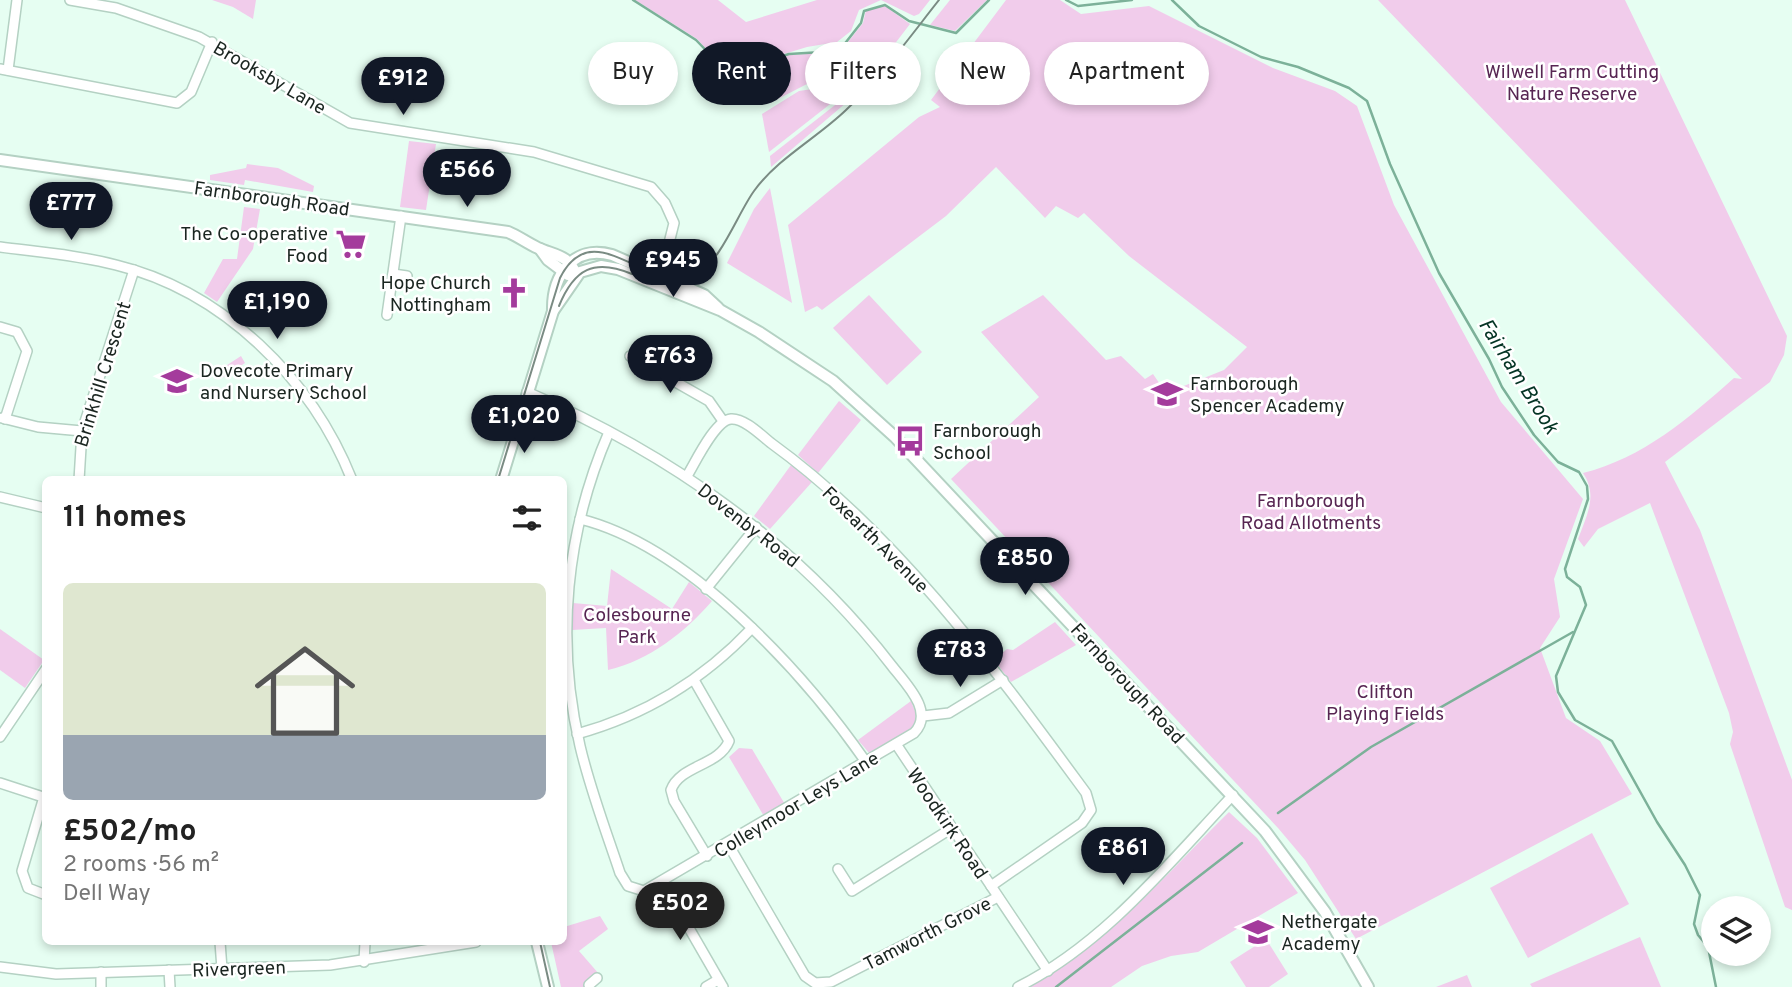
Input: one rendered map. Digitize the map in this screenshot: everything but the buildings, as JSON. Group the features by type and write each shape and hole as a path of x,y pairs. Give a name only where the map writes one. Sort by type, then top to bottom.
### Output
{"street":[{"path":"17,0 4,69 177,103 191,92 212,43"},
{"name":"Brooksby Lane","path":"70,0 142,15 212,43 351,123 545,154 651,187 662,196 674,223 659,281"},
{"name":"Farnborough Road","path":"0,160 508,232 540,249 556,252 566,267 582,255 605,253 759,331 823,374 895,437 1233,795 1279,848 1325,912 1367,987"},
{"path":"387,315 401,216"},
{"path":"0,247 92,260 134,270 207,304 270,354 316,411 350,476"},
{"path":"502,476 553,311 576,275 566,267 552,295 553,311"},
{"name":"Farnborough Road","path":"576,275 591,268 612,267 659,281"},
{"name":"Brinkhill Crescent","path":"79,476 82,431 134,270"},
{"path":"393,274 407,276"},
{"path":"0,327 17,332 27,351 2,418 38,427 82,431"},
{"path":"630,357 709,401 723,421 687,477"},
{"name":"Dovenby Road","path":"527,393 609,432 687,477 756,527 809,574 863,632 910,691 923,716"},
{"name":"Foxearth Avenue","path":"723,421 732,419 742,422 835,496 915,576 1003,680 1086,793 1091,806 1089,815 1082,823 991,886"},
{"name":"Colleymoor Leys Lane","path":"567,612 572,556 580,519 609,432"},
{"path":"0,497 42,507"},
{"path":"580,519 620,533 706,589 752,628 806,682 866,762"},
{"path":"706,589 756,527"},
{"path":"577,734 647,708 694,680 752,628"},
{"name":"Colleymoor Leys Lane","path":"567,644 569,686 577,734 624,882 640,891 663,883 896,744 917,731 923,716"},
{"path":"0,737 42,675"},
{"path":"694,680 729,741 722,752 677,779 671,790 674,801 707,856"},
{"path":"923,716 949,713 1003,680"},
{"name":"Woodkirk Road","path":"896,744 1048,971"},
{"path":"0,783 42,796"},
{"path":"1018,987 1048,971 1105,928 1233,795"},
{"path":"42,807 22,871 28,888 42,893"},
{"path":"838,869 852,891 952,828"},
{"name":"Tamworth Grove","path":"729,844 805,976 815,983 831,982 998,897"},
{"path":"663,883 721,983 706,987"},
{"path":"220,945 222,968"},
{"path":"364,962 365,945"},
{"name":"Rivergreen","path":"0,967 45,973 364,962 459,945"},
{"path":"538,945 548,987"},
{"path":"169,970 170,987"},
{"path":"102,972 102,987"}],"green space":[{"path":"212,0 256,0 253,19 233,7"},
{"path":"635,0 718,0 746,22 817,0 881,0 859,10 851,31 837,42 805,42 805,48 791,52 791,42 700,42"},
{"path":"881,0 930,0 919,14 914,16"},
{"path":"950,0 987,0 955,31 930,25"},
{"name":"Clifton Playing Fields","path":"1006,0 1060,0 1081,14 1149,6 1273,68 1335,91 1357,106 1394,205 1501,402 1583,499 1554,579 1560,617 1540,648 1566,718 1600,741 1632,794 1356,939 1305,860 1278,828 951,479 1039,397 981,332 1043,295 1106,360 1121,356 1145,379 1153,374 1166,393 1224,370 1247,347 1129,256 1084,213 1078,218 1056,206 1045,218 996,167 946,216 822,310 817,306 805,312 788,225 919,117 940,107 937,105 1030,105 1030,42 974,42"},
{"name":"Wilwell Farm Cutting Nature Reserve","path":"1378,0 1625,0 1787,336 1784,355 1770,382 1665,462 1700,530 1792,780 1792,910 1785,907 1730,744 1733,732 1729,713 1650,503 1598,529 1584,547 1578,539 1590,505 1590,489 1583,473 1645,447 1682,422 1734,378 1742,379"},
{"path":"885,6 910,24 896,42 848,42 863,23 866,10"},
{"path":"805,54 805,85 791,92 791,55"},
{"path":"805,90 805,105 829,105 769,152 762,114 776,105 791,105 791,96"},
{"path":"835,105 843,105 771,167 770,156"},
{"path":"409,141 436,144 426,210 400,207"},
{"path":"247,164 278,168 314,186 313,192 245,180 244,185 210,180 210,175 246,168"},
{"path":"770,188 792,303 727,263 754,209"},
{"path":"244,207 260,209 253,249 217,302 204,293 223,259 237,259"},
{"path":"869,295 922,352 887,385 833,328"},
{"path":"241,356 245,363 222,378 218,371"},
{"path":"839,401 861,420 818,473 798,455"},
{"path":"791,465 812,482 770,529 754,516"},
{"name":"Colesbourne Park","path":"611,569 672,609 689,582 712,601 690,624 665,644 638,660 608,670 606,628 572,630 573,603 607,606"},
{"path":"1055,622 1076,645 1011,682 994,660 1007,649 1013,650"},
{"path":"0,629 42,659 42,663 25,688 0,670"},
{"path":"911,701 916,714 914,728 870,754 858,740"},
{"path":"739,748 752,749 786,806 765,818 729,757"},
{"path":"1229,812 1257,838 1298,893 1198,952 1171,956 1142,966 1111,987 1030,987 1085,951 1135,907"},
{"path":"1592,833 1629,904 1528,958 1490,888"},
{"path":"600,916 608,929 579,951 599,974 589,987 561,987 552,945 567,945 567,926"},
{"path":"1640,937 1661,987 1532,987 1530,984"},
{"path":"1266,939 1288,974 1269,987 1246,987 1230,962"},
{"path":"1467,975 1472,987 1436,987"}],"waterway":[{"name":"Fairham Brook","path":"633,0 696,40 725,70 738,70 789,54 839,51 861,23 864,11 885,5 909,21 956,33 989,0"},
{"name":"Fairham Brook","path":"1066,0 1078,6 1132,0"},
{"name":"Fairham Brook","path":"1172,0 1199,26 1261,57 1298,67 1349,88 1367,101 1390,164 1439,273 1489,359 1502,387 1534,435 1558,462 1579,472 1587,486 1588,499 1565,569 1567,577 1580,587 1586,605 1556,676 1558,692 1575,720 1612,741 1657,822 1685,865 1700,895 1694,924 1698,935 1708,947 1716,987"},
{"path":"1278,813 1371,747 1573,632"},
{"path":"1056,987 1242,843"}],"tram line":[{"path":"499,476 560,278 574,259 589,252 606,253 661,276 679,279 697,274 706,268 764,179 859,97 939,0"},
{"path":"559,306 571,283 587,270 607,267 632,274"},
{"path":"541,945 550,987"}],"place":[{"name":"The Co-operative Food","path":"351,244"},
{"name":"Hope Church Nottingham","path":"514,293"},
{"name":"Dovecote Primary and Nursery School","path":"177,381"},
{"name":"Farnborough Spencer Academy","path":"1167,394"},
{"name":"Farnborough School","path":"910,441"},
{"name":"Nethergate Academy","path":"1258,932"}],"park label":[{"name":"Farnborough Road Allotments","path":"1311,511"}]}
